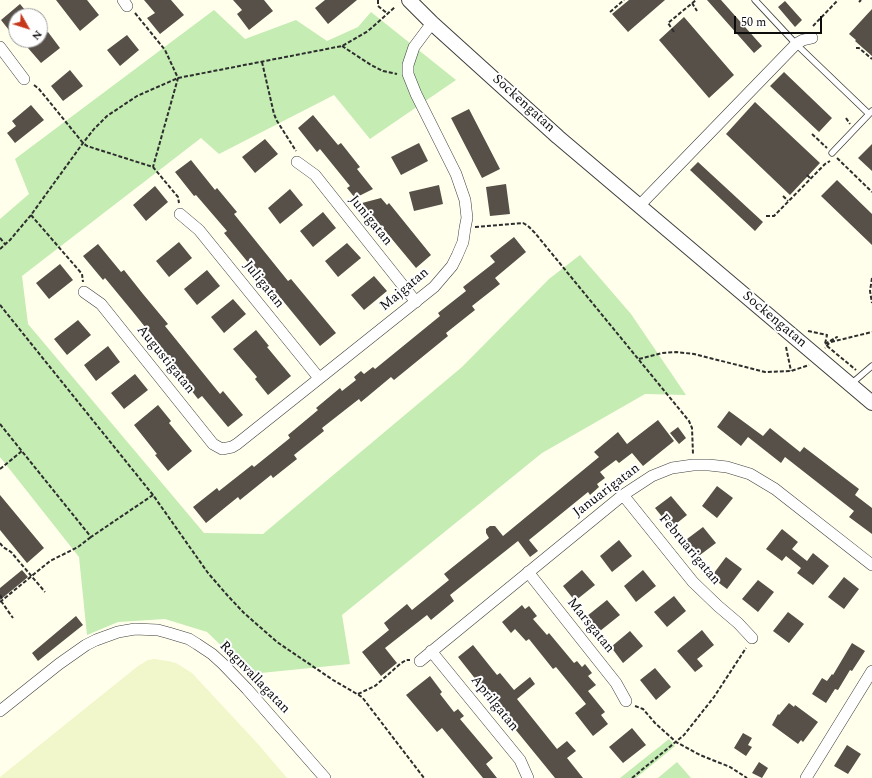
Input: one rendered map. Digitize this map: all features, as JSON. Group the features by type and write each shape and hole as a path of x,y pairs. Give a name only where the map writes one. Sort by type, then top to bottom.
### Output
{"street":[{"name":"Sockengatan","path":"408,0 558,137 640,206 855,379 872,403"},
{"path":"408,74 408,65 414,47 432,23"},
{"path":"640,206 796,44 812,38"},
{"path":"0,47 24,78"},
{"name":"Majgatan","path":"222,449 232,447 237,444 416,302 434,287 452,266 463,242 466,228 467,218 465,200 458,180 416,94 408,74"},
{"name":"Junigatan","path":"297,162 314,175 416,302"},
{"name":"Juligatan","path":"180,214 199,230 320,378"},
{"name":"Augustigatan","path":"84,292 101,304 213,444 222,449"},
{"name":"Januarigatan","path":"420,661 637,485 662,471 672,468 693,465 727,467 739,470 764,482 872,565"},
{"name":"Februarigatan","path":"624,495 693,582 738,623 752,638"},
{"name":"Marsgatan","path":"528,572 616,683 626,701"},
{"name":"Ragnvallagatan","path":"0,710 86,645 118,632 158,630 188,639 223,664 247,689 325,778"},
{"name":"Aprilgatan","path":"431,651 520,760 528,778"},
{"path":"806,778 872,671"}],"lane":[{"path":"755,0 796,44 870,112 832,153"},
{"path":"855,379 872,366"}],"path":[{"path":"378,0 378,6 388,14"},
{"path":"610,12 624,0"},
{"path":"674,32 668,23 696,0"},
{"path":"813,26 838,0"},
{"path":"125,3 139,16 165,50 178,78 153,167"},
{"path":"692,3 697,12"},
{"path":"0,248 31,216 83,143 107,116 124,104 149,90 178,78 342,46 368,31 395,7"},
{"path":"342,46 383,71 392,74 408,74"},
{"path":"856,48 859,48 872,59"},
{"path":"262,62 274,114 296,149 297,162"},
{"path":"24,78 39,89 83,143 153,167 178,197 180,214"},
{"path":"812,134 832,153"},
{"path":"766,216 774,216 825,164 832,161 836,157 872,192"},
{"path":"807,175 810,179"},
{"path":"783,196 788,201"},
{"path":"31,216 82,274 84,292"},
{"path":"466,228 515,223 523,223 528,226 689,421 692,428 693,465"},
{"path":"0,238 5,244"},
{"path":"872,278 870,291 872,302"},
{"path":"0,305 153,495 208,573 244,613 271,637 292,653 342,686 358,694 424,778"},
{"path":"855,379 825,344 872,332"},
{"path":"639,359 662,353 676,352 694,354 764,372 791,371"},
{"path":"0,424 91,537"},
{"path":"0,469 22,451"},
{"path":"2,601 50,561 78,547 153,495"},
{"path":"0,543 10,552 44,592"},
{"path":"0,595 2,601 13,618"},
{"path":"632,778 684,735 714,697 752,638"},
{"path":"358,694 375,686 406,660 420,661"},
{"path":"626,701 643,710 676,742 700,755 730,766 747,778"}],"green space":[{"path":"214,10 245,39 296,20 327,41 358,27 371,12 456,80 370,139 334,95 219,154 201,138 22,276 28,324 204,533 263,534 462,367 549,279 580,255 631,314 686,395 645,394 542,453 342,615 350,664 251,674 207,632 165,619 118,622 87,635 79,557 0,457 0,219 29,194 15,159"},
{"path":"154,659 176,663 192,673 258,744 287,778 0,778 138,666 148,660"},
{"path":"669,739 675,746 636,778 620,778"},
{"path":"677,762 691,778 658,778"}],"building":[{"path":"56,0 87,0 99,15 80,31"},
{"path":"144,0 171,0 184,15 160,34 147,18 155,13"},
{"path":"233,0 264,0 273,11 249,30 237,14 242,10"},
{"path":"325,0 357,0 328,24 315,8"},
{"path":"629,0 665,0 628,32 612,14"},
{"path":"707,0 721,0 762,46 754,53"},
{"path":"785,1 802,20 795,27 778,7"},
{"path":"20,4 23,8 15,8"},
{"path":"872,9 872,56 849,34"},
{"path":"8,14 8,29 1,20"},
{"path":"684,17 734,75 709,98 659,40"},
{"path":"48,32 60,48 41,63 28,48 48,48"},
{"path":"127,35 139,50 120,66 107,50"},
{"path":"70,70 83,86 63,101 51,86"},
{"path":"784,72 832,118 819,132 770,86"},
{"path":"755,102 820,163 790,195 726,134"},
{"path":"31,105 44,120 15,143 7,133 16,126 12,121"},
{"path":"469,109 500,169 482,178 451,118"},
{"path":"313,115 338,145 341,143 360,167 357,169 373,189 355,198 347,188 350,186 320,149 317,152 298,128"},
{"path":"265,139 278,154 255,173 242,157"},
{"path":"419,143 428,161 401,175 391,157"},
{"path":"872,144 872,171 858,158"},
{"path":"191,160 215,190 217,188 237,212 234,214 288,281 291,279 336,333 320,346 270,285 268,287 224,233 227,231 196,195 194,196 175,172"},
{"path":"698,162 763,222 755,231 690,170"},
{"path":"837,180 872,214 872,245 821,196"},
{"path":"506,184 510,214 490,216 486,187"},
{"path":"439,185 443,204 414,211 409,192"},
{"path":"155,186 168,202 146,221 133,205"},
{"path":"290,189 303,205 280,224 268,208"},
{"path":"381,198 387,205 389,203 431,255 416,268 362,203"},
{"path":"323,212 336,228 313,247 300,231"},
{"path":"514,237 526,252 495,278 500,284 472,306 475,310 446,333 448,336 394,380 391,377 361,402 359,399 322,428 324,431 294,455 297,459 273,478 271,475 240,500 238,497 206,523 193,507 217,488 219,491 252,465 254,467 290,438 288,435 318,410 316,408 340,388 342,391 356,380 354,377 361,371 364,374 373,367 375,369 440,316 438,313 466,291 463,287 495,262 490,256"},
{"path":"179,242 192,258 169,277 156,261"},
{"path":"347,243 361,258 338,277 325,261"},
{"path":"98,244 121,272 124,270 168,324 165,326 220,394 223,391 243,415 228,427 202,396 198,399 156,345 158,343 105,278 103,280 83,256"},
{"path":"60,264 73,280 49,299 36,283"},
{"path":"207,270 220,286 197,305 184,289"},
{"path":"374,276 387,291 364,310 351,295"},
{"path":"233,299 246,314 224,333 211,317"},
{"path":"78,320 91,335 67,355 54,339"},
{"path":"256,330 269,346 267,347 291,376 268,395 255,379 257,377 233,349"},
{"path":"108,346 120,362 96,381 84,365"},
{"path":"135,374 148,390 124,409 111,393"},
{"path":"158,405 171,421 169,423 192,451 168,471 155,455 157,454 134,425"},
{"path":"729,411 763,436 770,428 800,452 804,447 859,489 855,495 872,508 872,534 849,517 854,511 785,457 781,463 748,437 741,446 717,427"},
{"path":"658,420 674,441 643,466 632,453 619,463 616,460 600,472 605,478 597,484 599,487 590,495 588,492 529,540 538,551 530,557 518,541 450,595 454,601 431,620 427,615 385,648 397,663 381,676 362,652 389,630 384,623 407,604 412,610 449,580 444,574 489,538 486,533 486,529 490,526 495,526 503,536 599,457 594,452 618,432 627,444"},
{"path":"678,427 686,438 679,444 670,433"},
{"path":"717,486 733,498 717,518 702,506"},
{"path":"0,495 44,548 27,563 0,530"},
{"path":"671,496 687,515 671,528 655,508"},
{"path":"703,527 716,543 696,558 683,542"},
{"path":"782,529 798,542 792,549 807,561 813,553 829,566 813,585 797,573 801,568 786,556 782,561 766,549"},
{"path":"619,540 632,556 612,572 600,556"},
{"path":"726,557 742,569 727,589 711,577"},
{"path":"22,570 28,577 0,600 0,588"},
{"path":"582,570 595,585 575,601 563,586"},
{"path":"643,570 656,586 636,602 624,586"},
{"path":"844,577 859,589 844,609 828,597"},
{"path":"758,580 774,592 758,612 742,599"},
{"path":"674,596 686,611 667,627 654,612"},
{"path":"607,600 620,615 600,631 587,616"},
{"path":"522,605 525,609 529,606 537,616 533,619 547,635 549,633 574,663 577,661 582,667 585,664 592,673 588,676 596,685 588,691 605,712 601,715 608,724 593,736 575,713 586,704 556,667 553,669 529,639 526,641 515,629 511,633 502,622"},
{"path":"788,612 804,624 789,643 773,631"},
{"path":"76,616 83,625 38,661 32,653"},
{"path":"702,630 714,645 697,659 703,666 695,672 677,651"},
{"path":"630,631 643,646 623,663 611,647"},
{"path":"852,643 865,651 852,671 850,670 838,690 835,689 826,703 812,694 822,678 827,681 832,674 833,675"},
{"path":"473,645 497,675 500,673 514,690 530,677 535,684 517,699 557,749 567,741 576,751 567,758 583,778 555,778 506,718 509,716 497,700 493,703 486,696 488,695 458,657"},
{"path":"655,668 671,687 656,700 640,680"},
{"path":"430,676 442,692 440,694 454,712 458,709 464,716 460,719 493,758 486,764 497,778 483,778 442,728 437,732 406,695"},
{"path":"789,703 794,707 795,705 818,722 803,742 801,740 798,744 772,725 778,714 779,715"},
{"path":"632,728 646,745 623,763 609,747"},
{"path":"743,733 752,738 748,745 752,747 746,756 734,748"},
{"path":"847,745 861,754 848,774 834,766"},
{"path":"759,762 768,768 762,778 752,773"}]}
